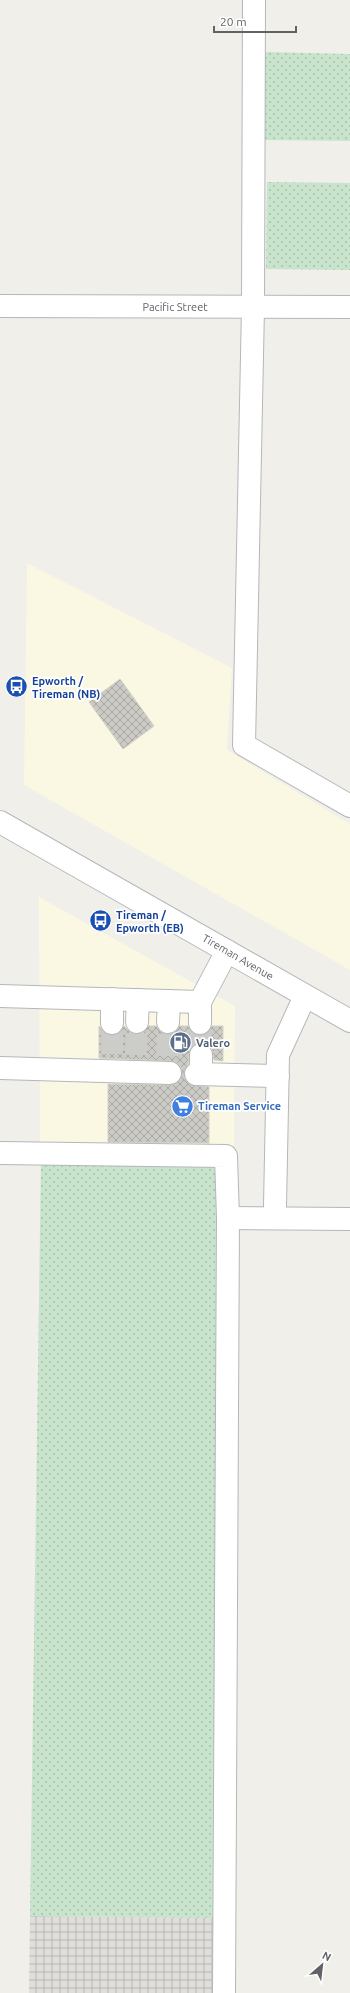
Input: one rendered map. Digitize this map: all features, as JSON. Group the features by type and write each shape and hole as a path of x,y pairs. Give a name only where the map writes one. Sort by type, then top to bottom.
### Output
{"street":[{"path":"254,0 253,307 244,745 350,806"},
{"name":"Pacific Street","path":"0,306 350,307"},
{"name":"Tireman Avenue","path":"0,822 350,1021"},
{"path":"0,996 169,1001 200,1012 227,951"},
{"path":"275,1206 278,1055 305,996"},
{"path":"112,999 112,1023"},
{"path":"137,1022 138,1000"},
{"path":"168,1022 169,1001"},
{"path":"0,1068 112,1062 168,1067"},
{"path":"199,1068 278,1076"},
{"path":"0,1153 226,1156 228,1218 224,1993"},
{"path":"228,1218 350,1219"}],"shaded area":[{"path":"27,563 232,668 227,750 350,824 350,970 24,785"},
{"path":"39,897 235,1006 234,1146 40,1142"},
{"path":"30,1916 213,1918 212,1993 29,1993"}],"green space":[{"path":"264,52 350,54 350,141 263,140"},
{"path":"267,182 350,183 350,270 266,269"},
{"path":"41,1162 217,1164 213,1918 30,1916"}],"building":[{"path":"120,679 154,726 123,749 89,702"},
{"path":"99,1026 105,1034 112,1035 119,1034 124,1026 130,1032 137,1034 143,1033 148,1026 156,1026 161,1032 168,1034 174,1033 179,1026 188,1026 193,1034 200,1035 207,1034 212,1026 223,1026 223,1061 214,1060 212,1049 208,1044 195,1044 190,1049 188,1064 184,1073 185,1080 190,1085 209,1087 209,1143 108,1142 108,1084 170,1085 176,1084 180,1080 182,1073 181,1067 176,1062 171,1061 99,1058"}],"tunnel":[{"path":"136,1055 137,1022"},
{"path":"167,1056 168,1022"},
{"path":"112,1023 112,1054"},
{"path":"200,1023 201,1055"}],"place":[{"name":"Epworth / Tireman (NB)","path":"17,687"},
{"name":"Tireman / Epworth (EB)","path":"100,921"},
{"name":"Valero","path":"180,1043"},
{"name":"Tireman Service","path":"182,1106"}]}
